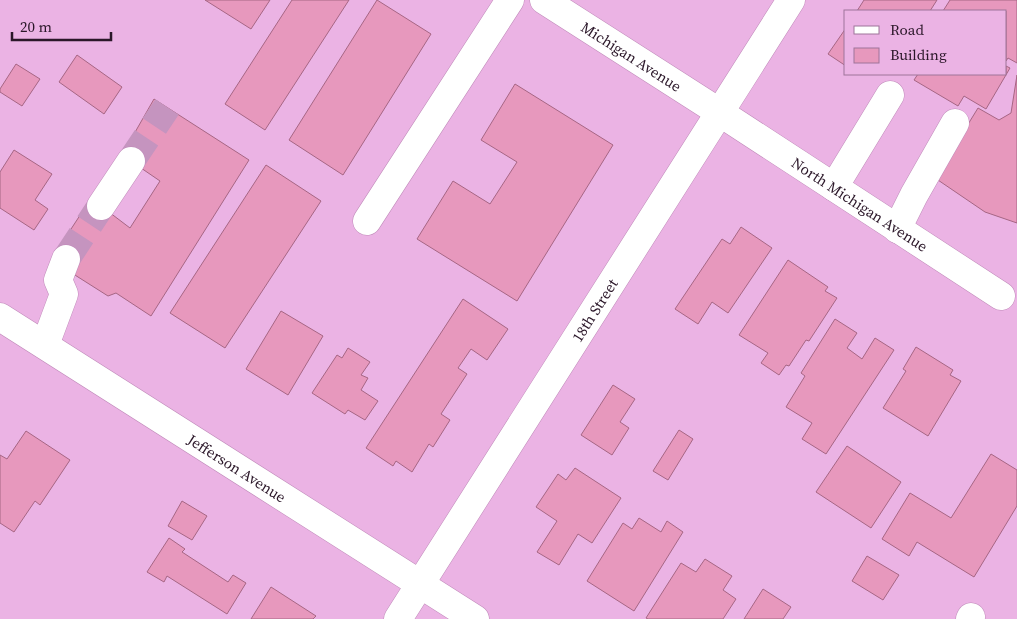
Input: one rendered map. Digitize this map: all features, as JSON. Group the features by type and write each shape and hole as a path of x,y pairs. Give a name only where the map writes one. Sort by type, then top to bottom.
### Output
{"street":[{"path":"367,221 510,0"},
{"name":"Michigan Avenue","path":"544,0 719,112"},
{"name":"18th Street","path":"398,619 791,0"},
{"path":"834,187 890,95"},
{"name":"North Michigan Avenue","path":"719,112 1001,296"},
{"path":"897,228 955,123"},
{"path":"101,206 131,161"},
{"path":"45,346 64,294 58,280 66,259"},
{"name":"Jefferson Avenue","path":"0,317 475,619"}],"building":[{"path":"205,0 270,0 251,29"},
{"path":"292,0 349,0 265,130 225,104"},
{"path":"377,0 431,34 343,175 289,140"},
{"path":"864,0 937,0 931,10 858,10"},
{"path":"950,0 1017,0 1017,63 1008,58 1007,60 1007,10 944,10"},
{"path":"844,31 844,65 828,54"},
{"path":"77,55 122,87 104,114 59,82"},
{"path":"16,64 40,79 22,106 0,92"},
{"path":"917,75 1006,75 986,109 964,96 958,106 914,80"},
{"path":"1017,75 1017,223 985,212 935,178 978,108 999,120 1011,113"},
{"path":"515,84 613,145 517,301 417,239 453,181 490,204 517,162 481,140"},
{"path":"154,99 249,160 151,316 116,293 108,296 67,270 56,252 90,200 130,228 160,181 122,155"},
{"path":"14,150 52,174 35,200 48,209 34,230 0,208 0,172"},
{"path":"266,165 321,201 225,348 170,313"},
{"path":"741,227 772,248 728,313 712,302 698,324 675,309 722,239 730,244"},
{"path":"788,260 828,287 825,291 837,298 809,341 806,340 789,366 786,365 779,375 761,363 768,353 739,335"},
{"path":"463,299 508,329 487,360 471,349 458,368 467,374 441,414 450,420 433,447 429,444 412,472 396,461 393,466 366,448"},
{"path":"281,311 323,336 288,395 246,369"},
{"path":"835,319 857,333 847,348 862,359 875,338 894,350 826,454 802,439 812,423 786,407 805,376 801,373"},
{"path":"916,347 953,370 950,375 961,381 928,436 883,408 906,371 903,369"},
{"path":"348,348 370,362 361,375 368,378 361,390 378,401 365,420 348,410 345,414 312,393 337,355 342,358"},
{"path":"613,385 635,399 620,422 629,428 612,455 581,435"},
{"path":"679,430 693,439 668,480 653,471"},
{"path":"26,431 70,460 40,505 35,501 14,532 0,523 0,455 7,459"},
{"path":"847,446 901,482 871,528 816,492"},
{"path":"991,454 1017,470 1017,506 974,577 917,542 909,556 882,539 910,493 951,518"},
{"path":"575,468 621,498 592,543 578,534 559,565 537,552 557,521 536,507 558,474 566,480"},
{"path":"182,501 207,516 192,540 168,526"},
{"path":"639,518 661,532 667,521 683,532 634,611 587,581 623,523 632,529"},
{"path":"169,538 185,549 182,552 228,582 233,575 246,583 227,614 167,576 164,582 147,572"},
{"path":"867,556 899,575 883,600 852,581"},
{"path":"705,559 732,576 723,590 736,599 723,619 646,618 681,563 696,572"},
{"path":"271,587 316,616 313,619 251,619"},
{"path":"763,589 791,607 783,619 744,619"}],"tunnel":[{"path":"131,161 167,107"},
{"path":"66,259 101,206"}]}
